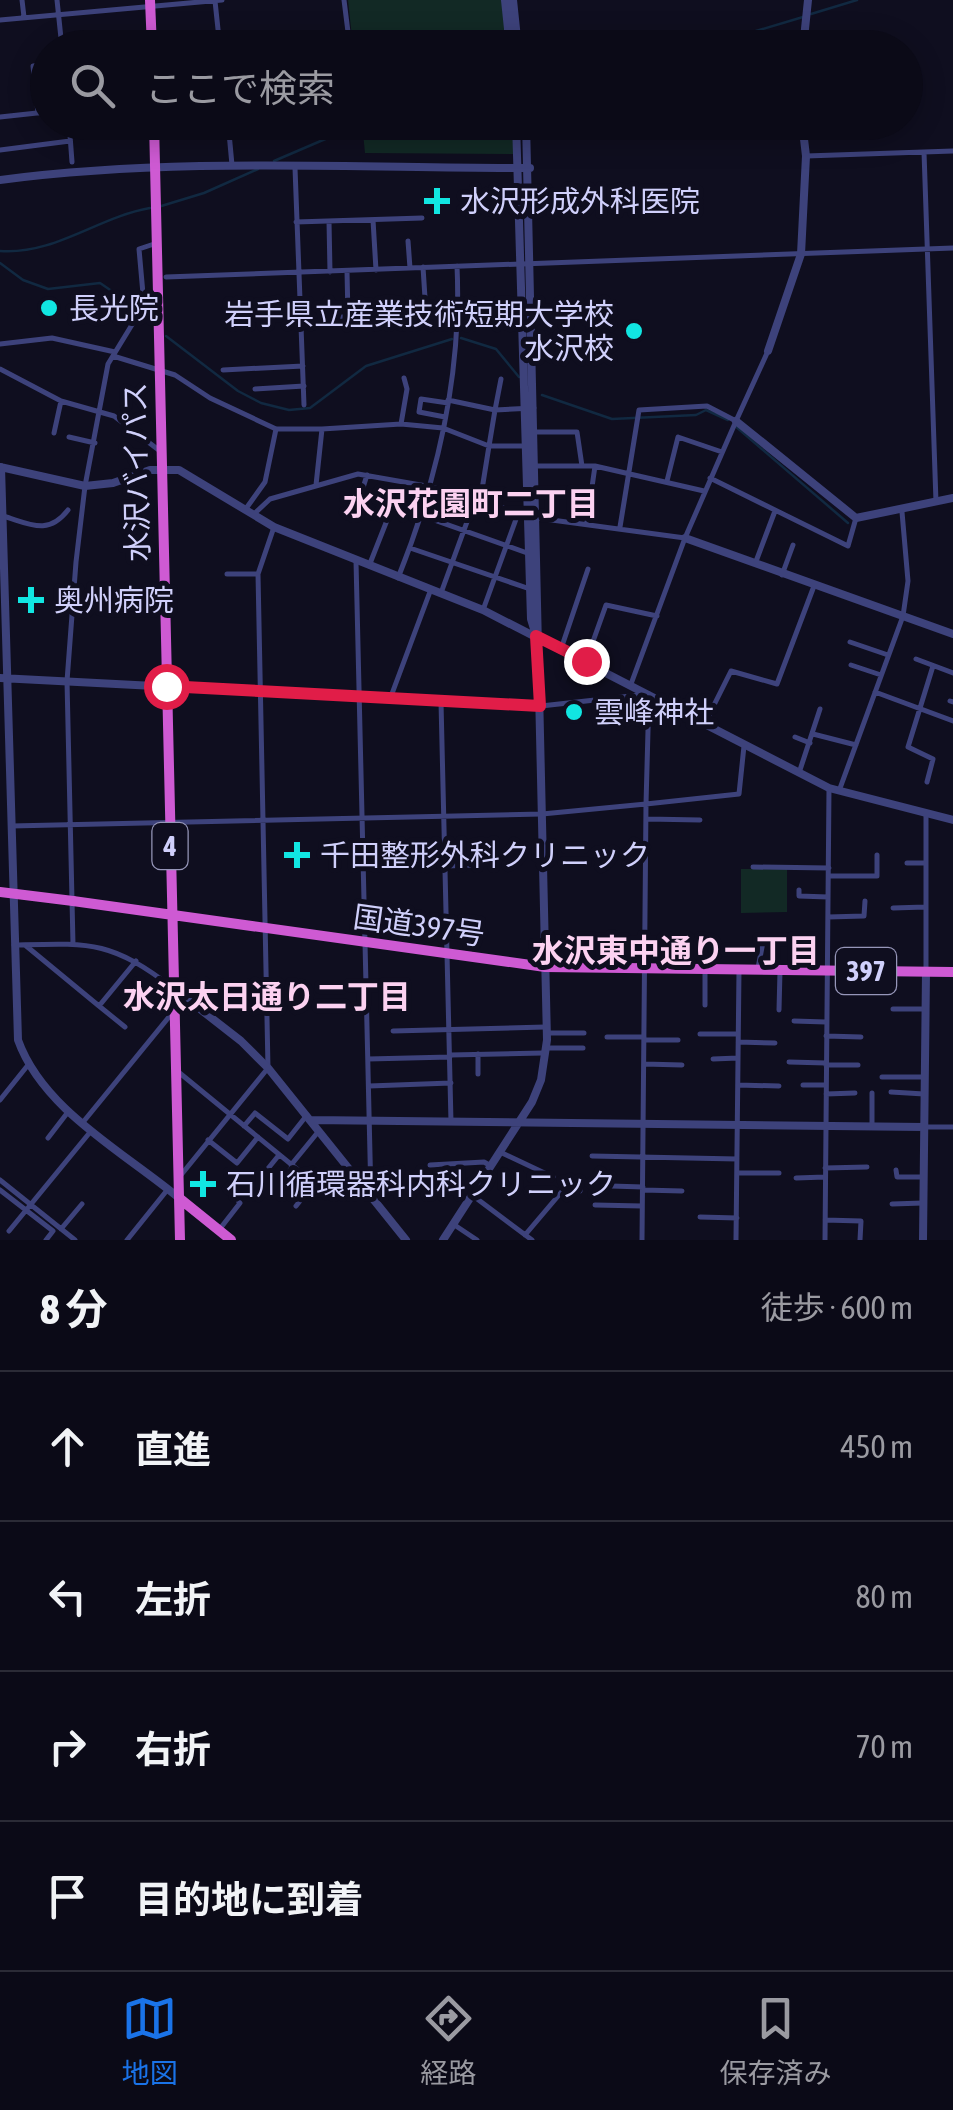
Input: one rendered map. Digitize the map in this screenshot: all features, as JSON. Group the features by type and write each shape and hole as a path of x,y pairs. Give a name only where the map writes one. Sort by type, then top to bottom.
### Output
{"highway":[{"path":"150,4 151,30"},
{"name":"水沢バイパス","path":"154,140 180,1240"},
{"name":"国道397号","path":"0,892 545,968 953,972"},
{"path":"179,1198 231,1240"}],"street":[{"path":"22,0 24,18"},
{"path":"57,0 60,30"},
{"path":"0,20 219,0 220,30"},
{"path":"344,0 348,30"},
{"path":"505,0 511,30"},
{"path":"513,0 514,30"},
{"path":"806,30 808,2"},
{"path":"0,116 30,114"},
{"path":"230,140 233,168"},
{"path":"520,140 525,168"},
{"path":"526,140 533,517 540,617 536,636"},
{"path":"630,684 684,538 768,351 801,254 804,140"},
{"path":"0,150 70,141 72,162"},
{"path":"806,156 953,151"},
{"path":"924,152 936,505"},
{"path":"295,168 304,404"},
{"path":"0,180 92,169 525,168"},
{"path":"296,222 422,218"},
{"path":"373,220 376,270"},
{"path":"329,221 330,272"},
{"path":"408,240 410,268"},
{"path":"73,944 67,681 84,486 114,354 144,305 139,249 154,244"},
{"path":"166,277 953,248"},
{"path":"398,578 432,488 459,312 457,266"},
{"path":"423,267 425,298"},
{"path":"347,271 348,317"},
{"path":"428,315 459,312"},
{"path":"338,317 360,317"},
{"path":"0,344 52,338 114,354 158,370 276,429 401,424 443,428 489,446 531,446"},
{"path":"222,370 303,366"},
{"path":"0,369 60,400 101,410 160,452"},
{"path":"401,424 404,378"},
{"path":"390,699 477,501 500,378"},
{"path":"255,389 304,386"},
{"path":"445,417 419,412 421,398 496,410 530,408"},
{"path":"54,433 60,400"},
{"path":"620,528 639,410 707,406 736,421 856,518 936,505 953,498"},
{"path":"443,1240 519,1123 541,1080 547,1050 540,706 530,589 535,466 530,408"},
{"path":"249,512 266,482 276,429"},
{"path":"316,484 322,429"},
{"path":"534,432 577,432 582,466"},
{"path":"69,437 96,443"},
{"path":"667,482 678,437 722,452"},
{"path":"535,466 596,466 704,491"},
{"path":"586,524 596,466"},
{"path":"179,1198 46,1090 28,1065 16,1029 3,678 1,467 84,486 113,483 161,468 178,470 274,527 483,610 834,789 953,820"},
{"path":"249,512 316,484 368,474 533,517 684,538 953,634"},
{"path":"368,474 361,494 530,554"},
{"path":"710,478 848,546 856,518"},
{"path":"369,566 393,505"},
{"path":"1,516 45,528 57,524 68,510"},
{"path":"483,610 518,511"},
{"path":"755,564 775,511"},
{"path":"825,1240 828,897 834,789 856,745 902,616 908,582 902,512"},
{"path":"179,1178 268,1068 258,574 274,527"},
{"path":"782,574 793,545"},
{"path":"410,548 530,589"},
{"path":"356,561 372,1200"},
{"path":"562,649 588,569"},
{"path":"227,574 258,574"},
{"path":"705,723 731,671 778,684 815,584"},
{"path":"586,661 606,605 657,616"},
{"path":"850,642 888,656"},
{"path":"916,659 953,673"},
{"path":"851,666 881,675"},
{"path":"927,782 934,760 908,748 933,666"},
{"path":"3,678 540,706 649,694"},
{"path":"875,692 953,721"},
{"path":"642,1240 649,694"},
{"path":"441,702 452,1122"},
{"path":"799,772 820,709"},
{"path":"813,734 856,745"},
{"path":"795,737 810,743"},
{"path":"10,826 542,814 739,794 744,746"},
{"path":"922,1240 926,814"},
{"path":"647,819 700,820"},
{"path":"753,867 877,876 877,855"},
{"path":"908,863 926,863"},
{"path":"446,866 475,864"},
{"path":"800,890 799,896 828,897"},
{"path":"828,917 864,916 865,901"},
{"path":"893,908 926,907"},
{"path":"758,970 759,947 763,942"},
{"path":"13,945 100,945 136,961 173,988 241,1041 268,1068 406,1240"},
{"path":"25,945 124,1027"},
{"path":"99,1006 136,961"},
{"path":"704,970 705,1005"},
{"path":"736,1240 739,970"},
{"path":"780,970 780,1010"},
{"path":"893,1010 925,1009"},
{"path":"84,1121 174,1012"},
{"path":"794,1022 827,1022"},
{"path":"393,1031 584,1033"},
{"path":"700,1034 738,1034"},
{"path":"607,1036 678,1040"},
{"path":"826,1036 861,1037"},
{"path":"738,1042 775,1043"},
{"path":"368,1059 584,1048"},
{"path":"478,1054 478,1074"},
{"path":"713,1059 738,1058"},
{"path":"789,1062 858,1065"},
{"path":"644,1064 682,1065"},
{"path":"0,1100 28,1065"},
{"path":"175,1069 314,1183 296,1206"},
{"path":"882,1077 924,1077"},
{"path":"369,1086 450,1084"},
{"path":"803,1085 826,1084"},
{"path":"738,1085 779,1086"},
{"path":"872,1092 872,1127"},
{"path":"890,1092 924,1094"},
{"path":"826,1094 855,1093"},
{"path":"48,1138 70,1110"},
{"path":"244,1126 255,1112 288,1139 309,1118 953,1128"},
{"path":"9,1231 93,1128"},
{"path":"283,1179 318,1132"},
{"path":"208,1140 237,1163 258,1137"},
{"path":"500,1152 553,1177"},
{"path":"266,1171 279,1155"},
{"path":"592,1156 737,1160"},
{"path":"430,1165 484,1162 491,1166"},
{"path":"825,1168 867,1167"},
{"path":"896,1170 896,1177 923,1177"},
{"path":"737,1173 778,1173"},
{"path":"796,1178 825,1177"},
{"path":"525,1235 564,1189 580,1191 582,1178"},
{"path":"0,1180 53,1231 46,1240"},
{"path":"611,1186 682,1191"},
{"path":"127,1240 168,1189"},
{"path":"1,1193 75,1240"},
{"path":"472,1196 532,1240"},
{"path":"219,1230 240,1203 235,1198"},
{"path":"892,1204 923,1203"},
{"path":"62,1229 82,1204"},
{"path":"595,1205 642,1206"},
{"path":"700,1217 736,1218"},
{"path":"825,1220 861,1220 860,1240"},
{"path":"454,1224 477,1240"}],"green space":[{"path":"348,0 502,0 505,30 351,30"},
{"path":"364,140 516,140 517,154 365,153"},
{"path":"741,869 787,869 787,912 741,913"}],"waterway":[{"path":"811,14 857,0"},
{"path":"759,30 803,17"},
{"path":"274,161 323,140"},
{"path":"158,207 204,193 258,169"},
{"path":"0,251 20,251 58,242 150,208"},
{"path":"0,263 23,280 48,289 100,283 138,309"},
{"path":"145,317 150,322"},
{"path":"166,336 238,391 261,403 289,410 310,408 366,366 452,339"},
{"path":"461,338 496,349 519,377"},
{"path":"542,395 612,419 696,415 706,410 728,420"},
{"path":"734,425 848,523"}],"place":[{"name":"水沢形成外科医院","path":"437,201"},
{"name":"長光院","path":"49,308"},
{"name":"岩手県立産業技術短期大学校 水沢校","path":"634,331"},
{"name":"奥州病院","path":"31,600"},
{"name":"雲峰神社","path":"574,712"},
{"name":"千田整形外科クリニック","path":"297,855"},
{"name":"石川循環器科内科クリニック","path":"203,1184"}],"district":[{"name":"水沢花園町二丁目","path":"471,503"},
{"name":"水沢東中通り一丁目","path":"676,950"},
{"name":"水沢太日通り二丁目","path":"267,996"}],"route":[{"path":"166,686 540,706 536,636 586,661"}]}
